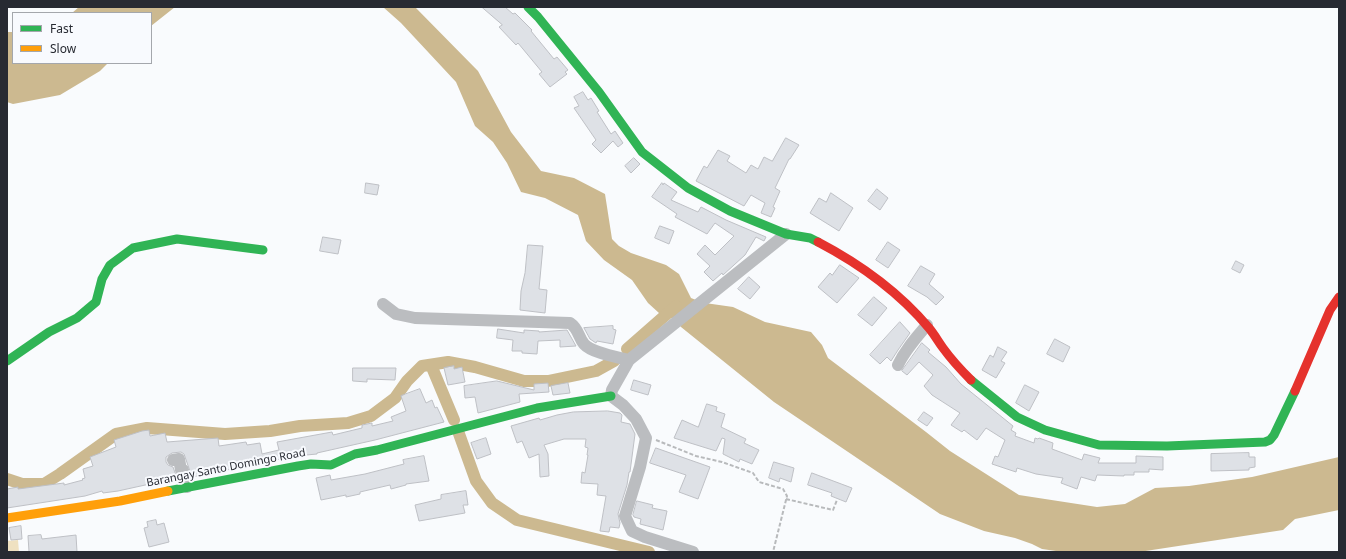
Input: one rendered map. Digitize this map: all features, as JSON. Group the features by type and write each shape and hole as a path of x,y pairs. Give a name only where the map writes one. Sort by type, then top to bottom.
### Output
{"street":[{"path":"528,7 538,17 599,92 642,152 688,188 730,211 786,234 810,238 843,255 867,271 906,302 927,325 947,353 965,374 1017,417 1045,430 1098,445 1167,446 1265,442 1270,440 1296,390 1330,310 1339,297"},
{"path":"693,552 645,538 632,531 625,516 640,467 646,435 636,419 623,405 611,396 615,383 629,360 786,234"},
{"path":"7,361 49,332 77,318 96,302 102,279 110,265 133,248 177,239 263,250"},
{"path":"382,304 396,314 415,318 570,323 576,327 583,343 589,348 629,360"},
{"path":"898,365 909,345 927,325"},
{"name":"Barangay Santo Domingo Road","path":"7,518 120,501 298,466 311,464 331,465 355,454 377,450 537,408 611,396"},
{"path":"173,460 179,459 187,487"}],"path":[{"path":"646,435 696,456 722,462 753,473 759,482 783,489 787,496 773,552"},
{"path":"786,499 833,510 837,500"}],"shaded area":[{"path":"79,7 175,7 152,25 152,12 73,12"},
{"path":"383,7 415,7 478,71 511,132 541,171 574,178 605,194 612,239 619,246 631,253 666,265 679,274 691,298 705,303 733,307 765,322 811,332 822,345 828,358 950,451 1019,495 1097,507 1125,504 1155,488 1189,486 1252,477 1339,457 1339,510 1295,519 1283,530 1139,552 1063,552 1042,549 1015,538 984,531 940,514 774,402 681,327 674,319 659,313 648,303 632,280 604,260 586,241 578,215 545,198 521,192 507,163 493,142 475,126 456,82 401,23"},
{"path":"7,32 12,32 12,64 107,64 100,71 60,95 13,104 7,102"},
{"path":"18,540 19,552 7,552 7,541"}],"building":[{"path":"482,7 505,7 513,14 515,13 532,30 531,31 554,59 557,57 568,70 565,72 567,74 550,87 539,74 542,72 518,43 516,45 499,27 502,25"},
{"path":"583,92 588,100 591,98 599,111 597,112 611,134 615,131 623,143 618,147 613,141 601,153 592,144 596,140 574,108 579,106 574,97"},
{"path":"786,138 799,145 789,159 775,188 780,191 773,207 775,208 771,217 761,213 765,203 751,195 744,206 696,181 704,166 707,168 718,150 730,156 727,161 746,173 751,165 758,169 764,157 772,161"},
{"path":"634,158 640,164 631,173 625,166"},
{"path":"366,183 379,185 377,195 365,193"},
{"path":"662,183 663,185 664,183 677,192 671,200 698,212 701,207 726,220 766,237 764,241 756,237 745,255 723,275 722,273 713,281 704,272 710,266 697,254 705,245 715,255 734,236 715,223 707,234 675,217 677,214 652,197"},
{"path":"877,189 888,198 880,210 868,201"},
{"path":"831,193 853,208 839,231 810,213 819,198 826,202"},
{"path":"660,226 674,231 669,244 655,238"},
{"path":"323,237 341,240 338,254 320,251"},
{"path":"888,242 900,250 888,268 876,260"},
{"path":"528,245 543,246 539,289 547,290 545,313 520,310 521,291 525,273"},
{"path":"1236,261 1244,265 1240,273 1232,269"},
{"path":"840,265 859,278 837,303 818,287 830,273 832,275"},
{"path":"921,266 935,274 929,284 944,297 936,305 927,297 908,286"},
{"path":"749,277 760,287 750,299 738,289"},
{"path":"874,297 887,308 872,326 858,315"},
{"path":"900,322 910,333 891,361 887,357 880,364 870,355"},
{"path":"613,326 613,329 616,330 613,344 597,341 596,343 590,339 584,328"},
{"path":"498,329 524,333 524,330 539,332 567,330 576,346 560,347 560,340 538,341 537,354 512,351 513,340 497,338"},
{"path":"1055,339 1070,347 1063,362 1047,354"},
{"path":"922,343 930,350 928,352 946,367 961,384 1013,426 1011,430 1016,433 1015,436 1034,443 1035,438 1039,438 1053,443 1052,449 1082,460 1084,454 1100,458 1098,463 1136,463 1136,456 1163,457 1163,470 1149,469 1149,472 1134,472 1134,475 1124,476 1097,475 1095,481 1081,477 1077,489 1061,483 1063,478 1036,474 1017,468 1016,472 992,464 995,456 998,457 1005,440 986,428 977,440 964,430 962,432 951,425 960,413 932,395 924,386 933,375 919,362 907,375 902,371"},
{"path":"998,347 1007,352 1001,361 1005,363 996,378 982,370 990,355 993,357"},
{"path":"454,366 454,369 462,367 465,382 448,385 444,368"},
{"path":"353,368 396,368 395,380 367,379 367,382 353,381"},
{"path":"634,380 651,385 648,395 631,390"},
{"path":"497,381 534,390 534,384 548,383 549,392 519,394 520,402 478,413 475,397 465,398 464,386"},
{"path":"568,383 570,393 553,395 551,386"},
{"path":"1025,385 1039,392 1029,411 1016,403"},
{"path":"420,389 426,403 432,400 444,422 317,454 296,456 192,477 184,454 181,452 172,453 166,457 166,462 168,465 173,467 177,478 118,491 103,493 102,491 85,496 7,508 7,489 64,483 64,485 83,480 82,479 85,478 83,469 93,466 90,457 116,447 114,440 142,431 149,430 150,436 165,433 167,442 218,438 219,446 246,442 247,445 260,443 262,454 279,450 277,442 332,432 333,435 362,428 362,425 372,423 372,426 393,421 391,417 406,411 401,396"},
{"path":"707,404 717,407 716,411 725,414 721,427 746,439 744,443 759,450 752,464 740,459 739,462 723,454 725,439 722,438 716,451 674,438 682,420 698,427"},
{"path":"608,411 620,413 622,415 621,422 630,424 635,434 630,472 618,514 620,523 619,528 610,527 609,532 600,531 606,496 597,495 598,484 581,483 582,472 585,473 588,455 588,448 585,447 586,439 564,439 544,445 548,454 549,476 540,477 539,454 529,458 522,441 517,443 511,426 539,418 540,420 573,412"},
{"path":"924,412 933,418 927,426 918,420"},
{"path":"486,438 491,454 477,459 471,443"},
{"path":"656,448 710,467 698,499 679,492 686,475 650,463"},
{"path":"1249,453 1249,457 1255,457 1255,467 1249,468 1249,470 1211,471 1211,454"},
{"path":"424,456 429,481 406,484 391,489 390,485 360,492 360,494 321,500 316,478 330,475 331,480 365,474 404,464 403,460"},
{"path":"774,462 794,468 791,482 780,478 779,482 769,478"},
{"path":"812,473 852,488 846,502 831,496 832,493 808,485"},
{"path":"466,491 468,505 463,505 465,513 419,521 415,505 441,499 441,495"},
{"path":"637,501 653,505 652,508 667,511 663,530 640,524 641,519 634,517 633,515"},
{"path":"156,520 157,525 164,523 169,542 149,547 144,528 148,527 147,522"},
{"path":"21,526 22,539 11,540 9,528"},
{"path":"41,535 42,539 76,535 77,552 29,552 28,536"}],"waterway":[{"path":"627,349 676,306"},
{"path":"7,479 22,484 44,484 116,434 147,428 225,434 270,431 300,426 348,423 371,416 395,398 407,381 422,366 448,362 475,367 524,381 548,381 596,371 614,361"},
{"path":"431,365 454,420"},
{"path":"458,431 476,481 492,503 517,520 649,552"}],"traffic: fast":[{"path":"528,7 538,17 599,92 642,152 688,188 730,211 786,234 810,238 818,242"},
{"path":"7,361 49,332 77,318 96,302 102,279 110,265 133,248 177,239 263,250"},
{"path":"971,380 1017,417 1045,430 1099,445 1167,446 1265,442 1270,440 1274,435 1295,391"},
{"path":"168,491 298,466 311,464 331,465 355,454 377,450 537,408 611,396"}],"traffic: slow":[{"path":"7,518 120,501 168,491"}],"traffic: jam":[{"path":"818,242 834,250 863,269 891,290 929,328 949,356 971,380"},
{"path":"1295,391 1330,310 1339,297"}]}
